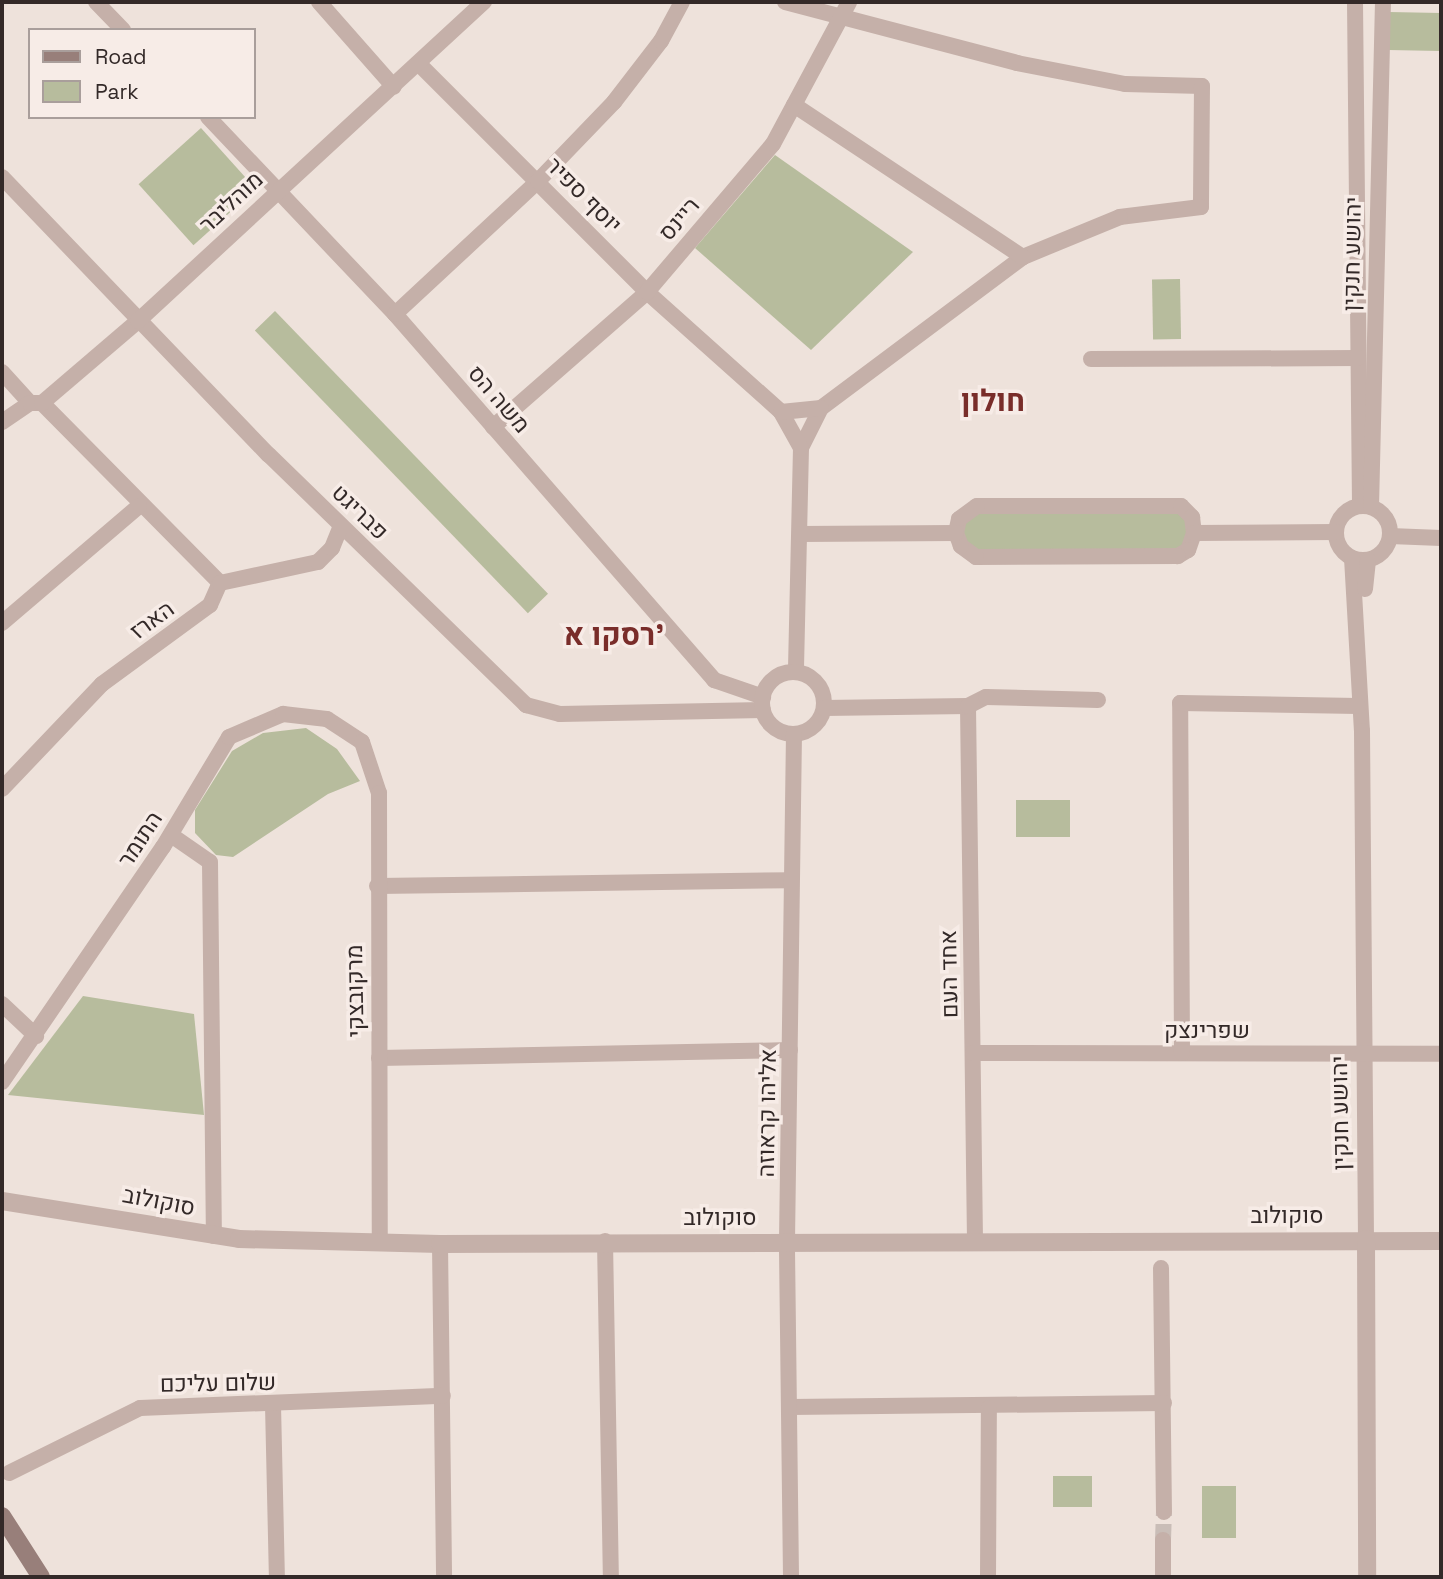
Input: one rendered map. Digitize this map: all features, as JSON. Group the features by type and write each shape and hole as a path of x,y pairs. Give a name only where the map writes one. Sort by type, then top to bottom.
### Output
{"main road":[{"path":"2,1516 41,1577"}],"street":[{"path":"96,2 121,28"},
{"path":"319,2 394,87"},
{"name":"מוהליבר","path":"2,422 36,403 138,321 278,189 420,65 484,2"},
{"path":"395,314 538,181 614,102 661,41 682,2"},
{"path":"786,2 842,20 1017,63 1125,84 1202,86 1201,207 1121,217 1023,257 821,408 800,448 796,672"},
{"name":"ריינס","path":"493,427 647,292 773,144 842,20 849,2"},
{"name":"יהושע חנקין","path":"1354,2 1358,359 1365,506"},
{"name":"יהושע חנקין","path":"1365,506 1382,2"},
{"name":"יוסף ספיר","path":"420,65 647,292 781,412 800,448"},
{"path":"794,106 1023,257"},
{"name":"משה הס","path":"210,119 395,314 714,680 763,704"},
{"name":"פבריגט","path":"2,177 138,321 341,526 526,705 560,714 709,712 763,704"},
{"path":"1091,359 1358,359"},
{"path":"2,372 220,583 318,562 332,548 341,526"},
{"path":"781,412 821,408"},
{"path":"2,623 139,506"},
{"path":"977,506 1181,506 1192,517 1194,533 1188,550 1178,556 976,557 961,546 957,533 959,519 977,506"},
{"path":"1365,506 1386,518 1390,536 1383,552 1360,559 1340,547 1336,532 1340,518 1365,506"},
{"path":"1194,533 1336,532"},
{"path":"800,534 957,533"},
{"path":"1390,536 1441,538"},
{"name":"יהושע חנקין","path":"1360,559 1358,706 1362,731 1367,1577"},
{"name":"יהושע חנקין","path":"1360,559 1364,570 1368,705 1362,731"},
{"name":"הארז","path":"2,789 102,684 211,605 220,583"},
{"path":"796,672 821,688 824,708 814,726 794,734 774,728 763,704 778,676 796,672"},
{"path":"709,712 721,698 714,680"},
{"path":"824,708 968,706 986,697 1098,700"},
{"path":"1182,1053 1180,702 1358,706"},
{"name":"אחד העם","path":"968,706 975,1241"},
{"name":"התומר","path":"2,1082 171,835 229,737 283,714 327,719 362,742"},
{"name":"אליהו קראוזה","path":"791,1577 787,1241 794,734"},
{"name":"מרקובצקי","path":"362,742 379,793 377,886 380,1243"},
{"path":"171,835 210,862 214,1236"},
{"path":"377,886 791,880"},
{"path":"2,1004 36,1036"},
{"path":"379,1058 790,1050"},
{"name":"שפרינצק","path":"973,1053 1441,1054"},
{"name":"סוקולוב","path":"2,1201 76,1209 214,1236 380,1243 1441,1241"},
{"path":"605,1241 611,1577"},
{"path":"440,1244 444,1577"},
{"path":"1161,1268 1164,1512"},
{"name":"שלום עליכם","path":"9,1474 140,1408 273,1405 443,1396"},
{"path":"790,1407 989,1408 1164,1403"},
{"path":"273,1405 277,1577"},
{"path":"988,1577 989,1408"},
{"path":"1163,1540 1163,1577"}],"green space":[{"path":"1389,12 1441,13 1440,51 1388,50"},
{"path":"201,128 256,189 193,245 139,184"},
{"path":"775,155 913,252 811,350 695,248"},
{"path":"1152,279 1180,279 1181,339 1153,339"},
{"path":"275,311 548,594 528,613 255,330"},
{"path":"977,506 1181,506 1192,517 1188,550 976,557 961,546 959,519"},
{"path":"306,728 337,749 360,781 328,794 233,857 216,855 195,833 195,810 232,751 263,733"},
{"path":"1016,800 1070,800 1070,837 1016,837"},
{"path":"83,996 194,1014 204,1115 8,1095"},
{"path":"1053,1476 1092,1476 1092,1507 1053,1507"},
{"path":"1202,1486 1236,1486 1236,1538 1202,1538"}],"tunnel":[{"path":"1163,1540 1164,1512"}],"district":[{"name":"חולון","path":"993,401"},
{"name":"רסקו א'","path":"614,635"}]}
